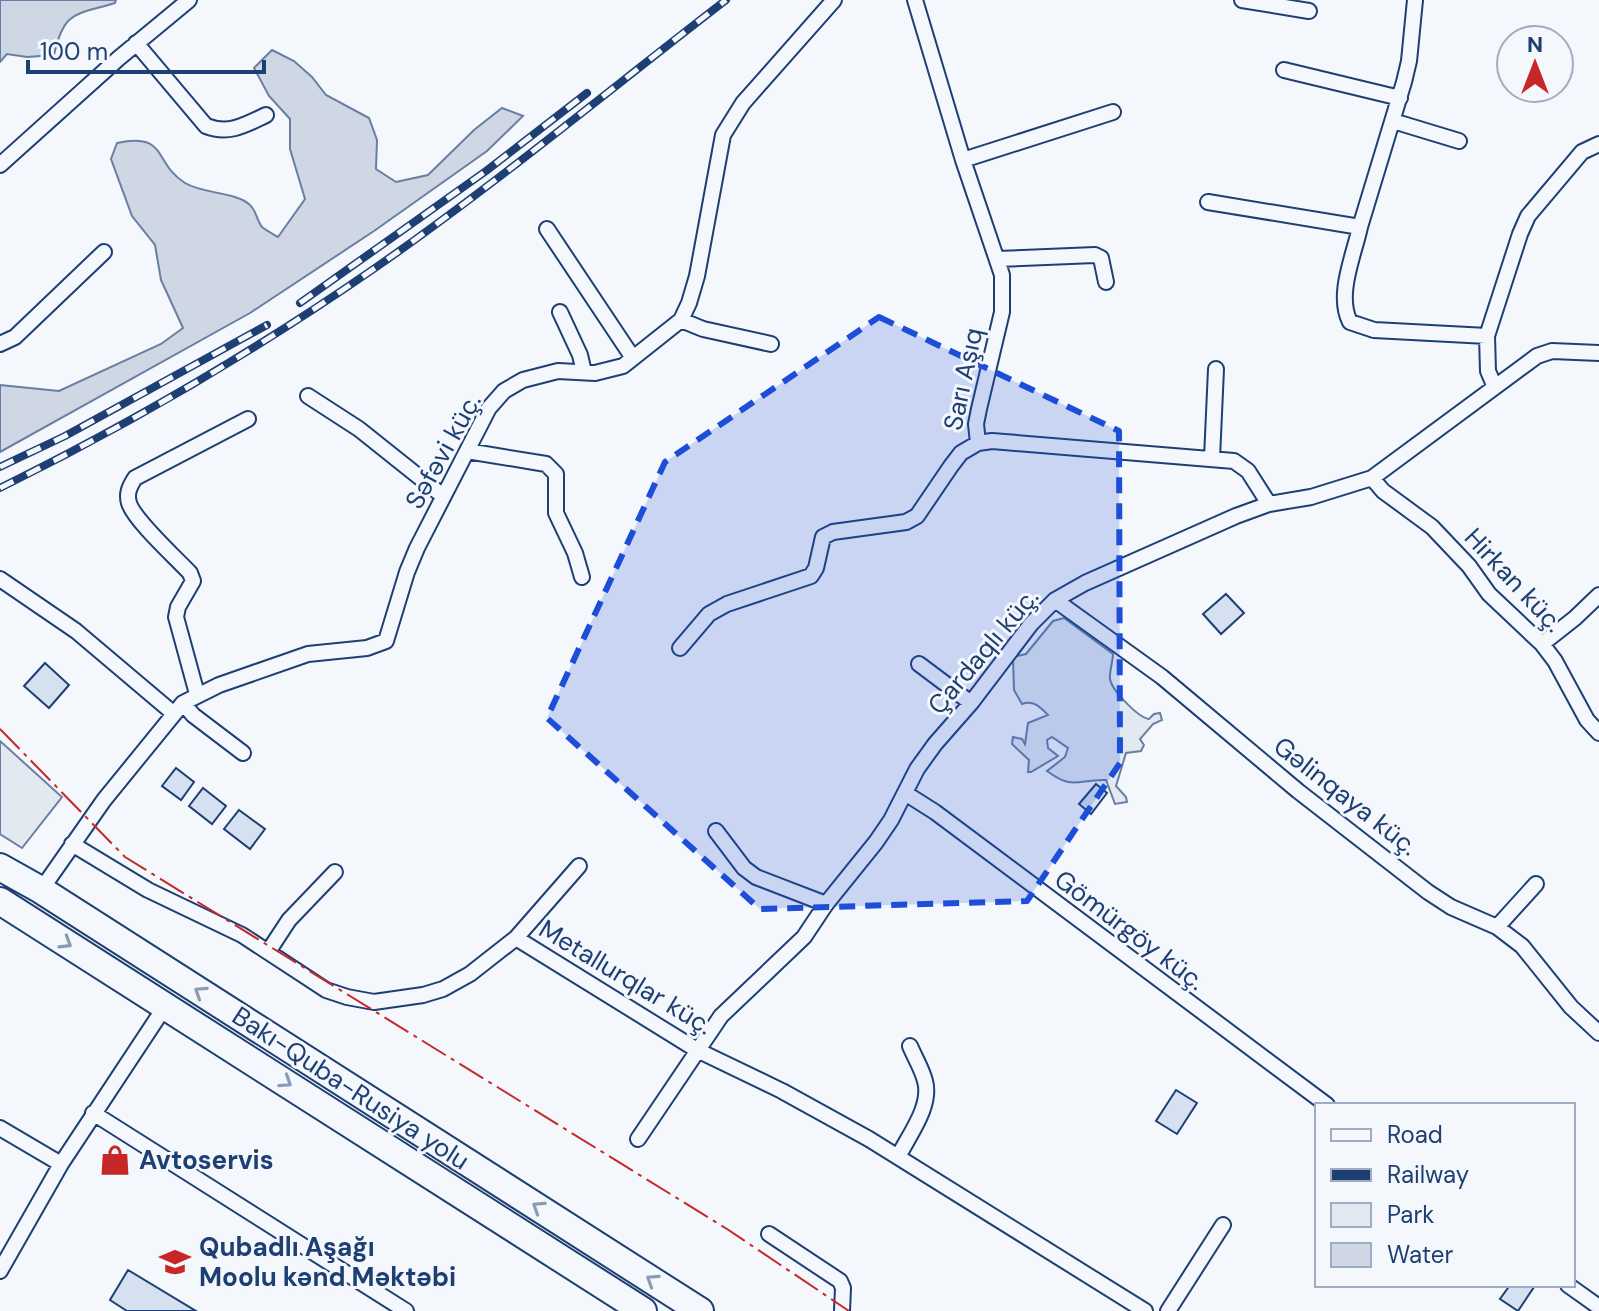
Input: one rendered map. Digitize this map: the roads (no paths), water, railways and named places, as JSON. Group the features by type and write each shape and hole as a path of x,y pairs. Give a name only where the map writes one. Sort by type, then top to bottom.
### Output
{"highway":[{"name":"Bakı-Quba-Rusiya yolu","path":"0,867 41,890 700,1311"},
{"name":"Bakı-Quba-Rusiya yolu","path":"0,901 643,1311"}],"street":[{"path":"0,165 136,43 189,0"},
{"path":"771,344 703,329 681,320 697,276 723,135 743,103 834,0"},
{"name":"Sarı Aşıq","path":"680,648 709,614 727,604 811,576 816,568 823,537 833,532 906,522 917,516 961,453 978,443 976,424 1002,312 1002,275 963,160 915,0"},
{"path":"1242,0 1309,11"},
{"path":"1415,0 1409,61 1360,227 1345,299 1345,313 1350,322 1374,330 1487,336"},
{"path":"136,43 206,126 219,131 237,129 266,115"},
{"path":"1284,70 1400,98"},
{"path":"963,160 1113,112"},
{"path":"1393,121 1459,141"},
{"path":"1494,385 1488,371 1487,336 1528,216 1582,152 1599,144"},
{"path":"1208,202 1360,227"},
{"path":"547,229 633,358"},
{"path":"0,344 15,337 104,252"},
{"path":"997,259 1095,255 1101,258 1106,282"},
{"path":"560,312 580,355 584,372"},
{"name":"Səfəvi küç.","path":"41,890 72,844 178,708 197,694 308,654 367,648 386,641 407,572 489,408 504,391 523,380 558,371 609,372 633,358 681,320"},
{"name":"Çardaqlı küç.","path":"638,1139 721,1016 804,937 876,842 935,744 971,703 1031,624 1055,600 1085,583 1269,504 1311,497 1372,478 1537,356 1560,350 1599,353"},
{"path":"1212,458 1216,369"},
{"path":"308,396 359,429 443,496"},
{"path":"197,694 176,617 178,607 193,581 190,573 137,517 129,502 129,489 135,478 248,419"},
{"path":"978,443 992,441 1234,461 1248,471 1269,504"},
{"path":"467,451 546,464 551,468 556,474 556,513 575,553 582,577"},
{"name":"Hirkan küç.","path":"1372,478 1383,491 1432,527 1469,566 1489,594 1542,644 1555,661 1587,720 1599,733"},
{"path":"0,579 243,753"},
{"path":"1542,644 1599,595"},
{"name":"Gəlinqaya küç.","path":"1055,600 1162,677 1298,791 1428,892 1451,907 1497,927 1522,946 1571,1007 1599,1033"},
{"path":"919,664 971,703"},
{"name":"Gömürgöy küç.","path":"905,793 935,812 1324,1103"},
{"path":"716,831 744,868 756,877 826,904"},
{"name":"Metallurqlar küç.","path":"72,844 148,890 217,921 326,990 347,997 374,1002 443,989 470,974 516,938 697,1050 782,1091 898,1157 1145,1311"},
{"path":"516,938 579,866"},
{"path":"268,952 289,920 335,872"},
{"path":"1497,927 1536,884"},
{"path":"0,1271 61,1164 166,1005"},
{"path":"898,1157 926,1102 925,1080 910,1046"},
{"path":"93,1113 406,1311"},
{"path":"0,1128 61,1164"},
{"path":"1168,1311 1223,1225"},
{"path":"769,1234 840,1281 843,1288 842,1311"},
{"path":"1571,1287 1599,1307"}],"water":[{"path":"0,0 116,0 115,3 81,13 67,22 54,55 27,57 7,54 0,62"},
{"path":"272,50 294,61 326,95 369,118 377,140 376,169 396,182 428,175 474,130 502,108 523,116 487,151 250,313 0,452 0,385 59,391 161,344 183,328 161,280 155,245 132,216 111,159 117,143 145,142 152,146 185,183 244,201 252,207 262,227 278,237 305,199 290,149 290,119 269,96 254,68"}],"railway":[{"path":"0,488 191,385 330,299 464,203 726,0"},
{"path":"300,303 486,171 587,93"},
{"path":"0,467 65,436 267,325"}],"place":[{"name":"Avtoservis","path":"115,1160"},
{"name":"Qubadlı Aşağı Moolu kənd Məktəbi","path":"175,1262"}]}
